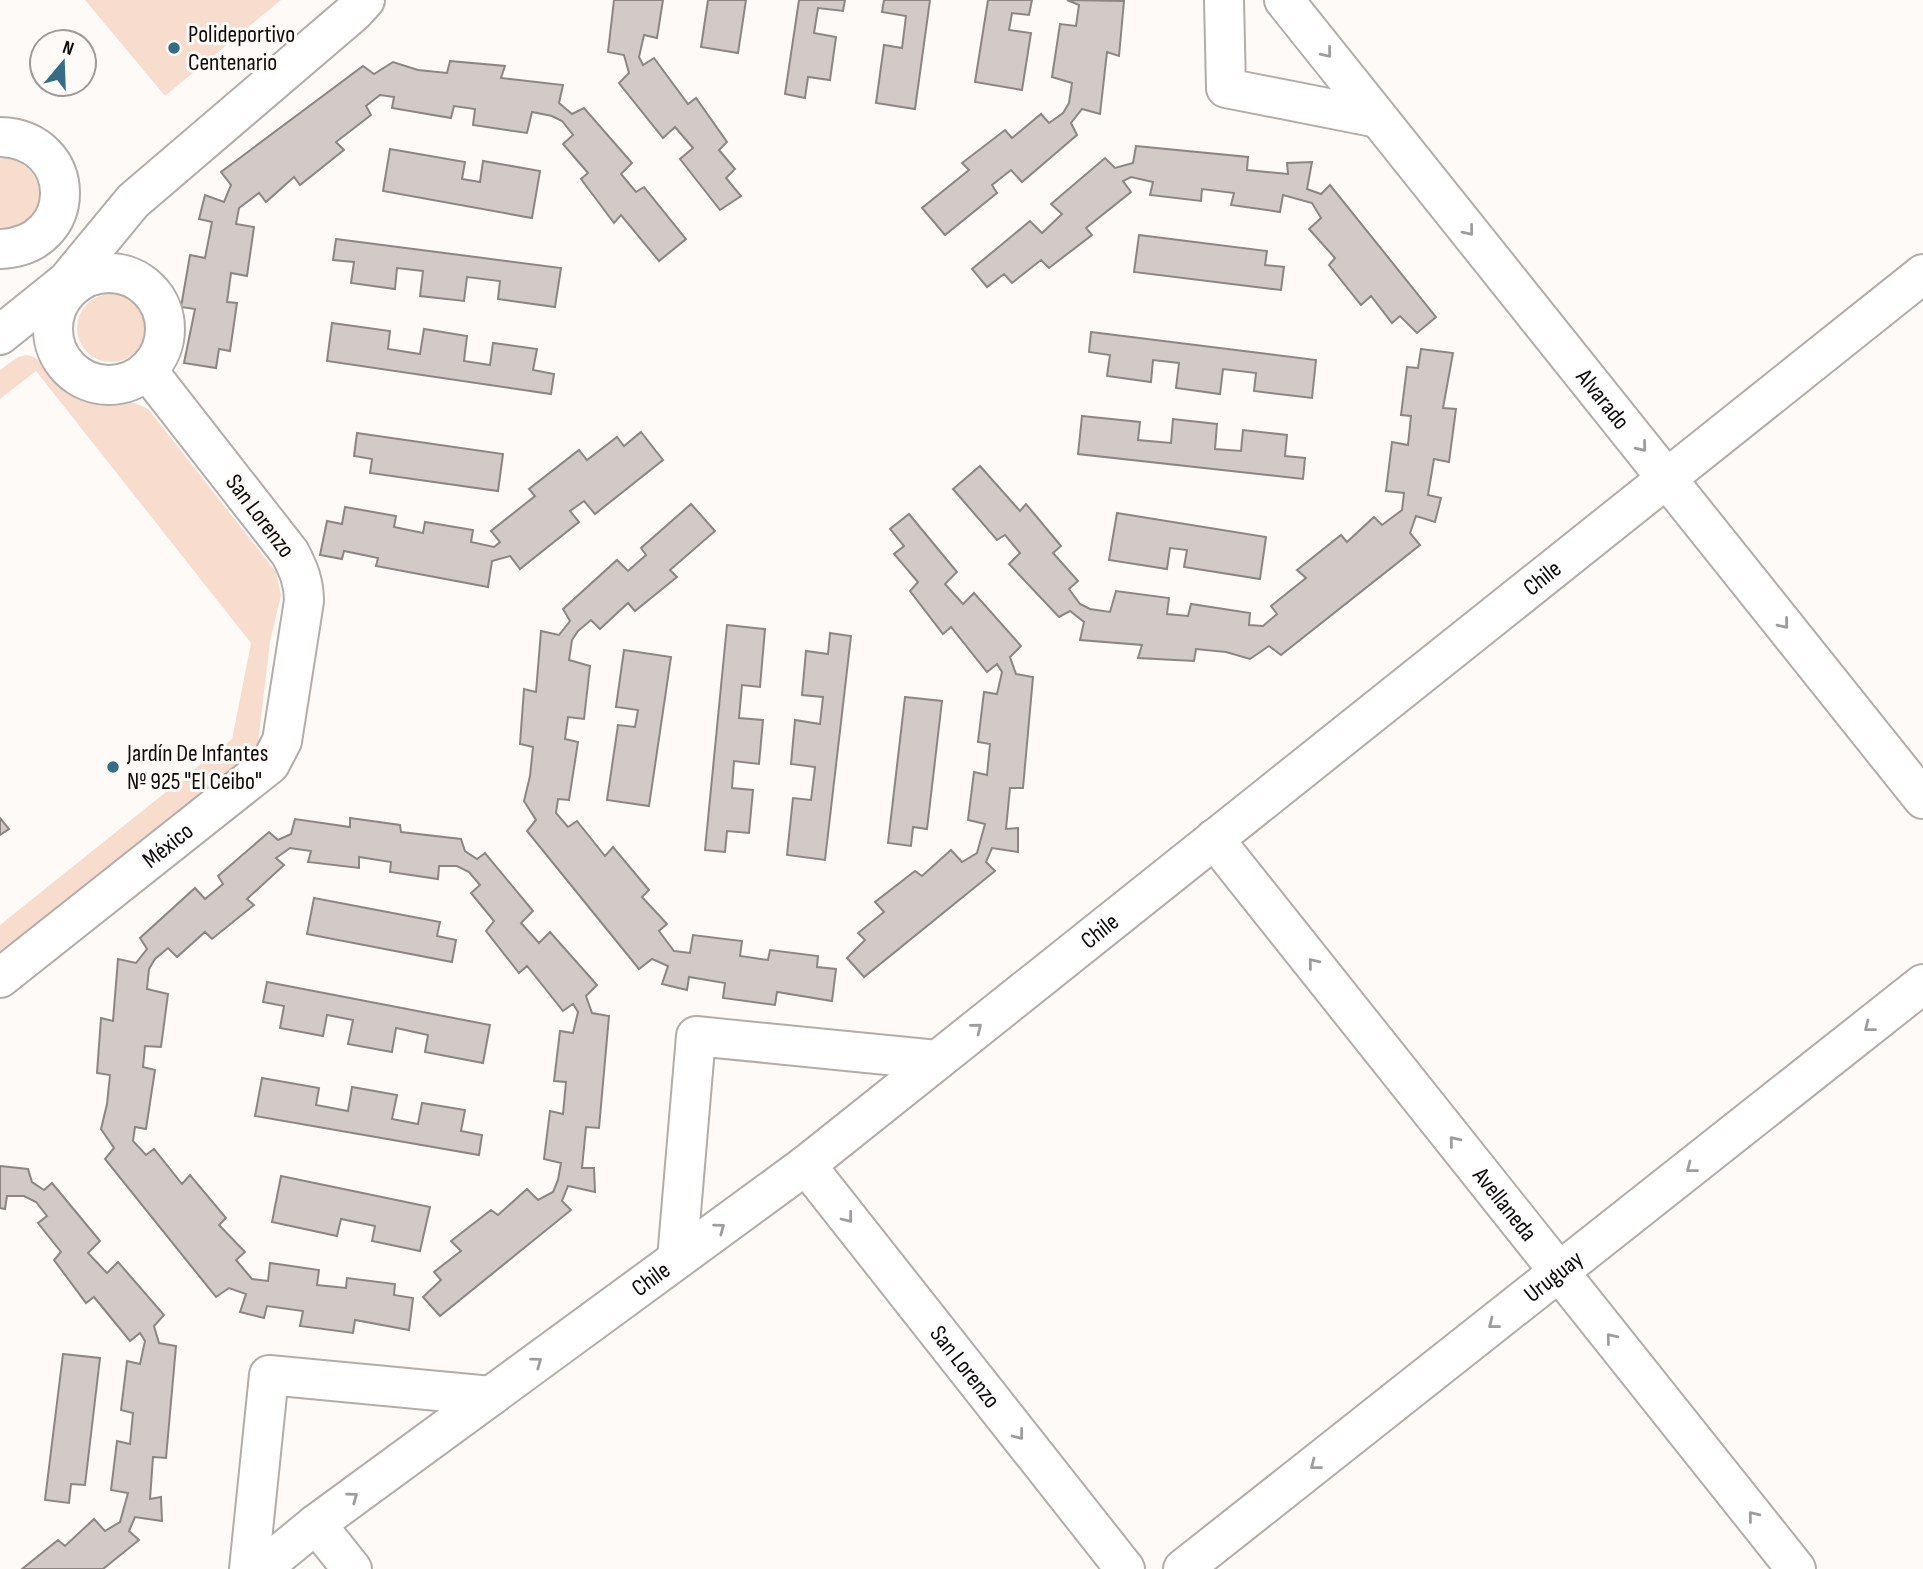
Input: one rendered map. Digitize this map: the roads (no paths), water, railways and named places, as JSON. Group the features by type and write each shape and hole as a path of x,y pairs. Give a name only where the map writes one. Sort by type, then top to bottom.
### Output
{"street":[{"path":"0,334 70,283 106,273 125,275 141,283 155,296 163,312 166,331 156,362 139,377 121,384 103,385 85,380 70,369 58,354 53,336 54,318 70,283 133,201 365,0"},
{"path":"1224,0 1226,88 1378,118"},
{"name":"Alvarado","path":"1292,3 1378,118 1923,799"},
{"path":"0,137 20,139 37,147 50,160 59,177 61,195 57,213 48,229 17,245 70,283"},
{"name":"Chile","path":"261,1569 316,1524 806,1165 1923,274"},
{"name":"San Lorenzo","path":"147,370 290,554 299,570 304,587 304,601 292,686"},
{"name":"México","path":"0,978 270,764 282,741 292,686"},
{"name":"Avellaneda","path":"1214,839 1796,1569"},
{"name":"Uruguay","path":"1183,1569 1923,984"},
{"path":"677,1259 696,1036 937,1060"},
{"name":"San Lorenzo","path":"806,1165 1125,1569"},
{"path":"249,1569 269,1375 491,1396"},
{"path":"316,1524 352,1569"}],"place":[{"name":"Polideportivo Centenario","path":"174,48"},
{"name":"Jardín De Infantes Nº 925 \"El Ceibo\"","path":"113,767"}]}
